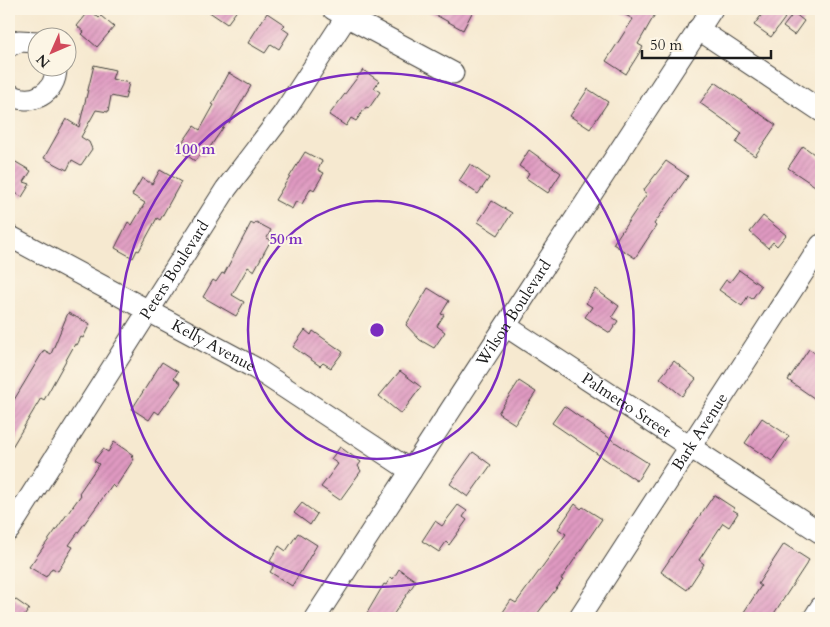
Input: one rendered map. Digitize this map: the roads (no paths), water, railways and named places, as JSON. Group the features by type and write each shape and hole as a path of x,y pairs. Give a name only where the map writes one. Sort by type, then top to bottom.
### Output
{"street":[{"name":"Wilson Boulevard","path":"315,618 712,9"},
{"path":"340,13 453,73"},
{"name":"Peters Boulevard","path":"9,530 226,189 283,114 340,13"},
{"path":"698,29 821,111"},
{"path":"9,46 19,41 28,41"},
{"path":"9,95 19,99 38,97 53,84 54,78"},
{"name":"Kelly Avenue","path":"9,236 255,368 411,471"},
{"name":"Bark Avenue","path":"578,618 821,244"},
{"name":"Palmetto Street","path":"506,326 821,533"},
{"path":"814,618 821,607"}]}
